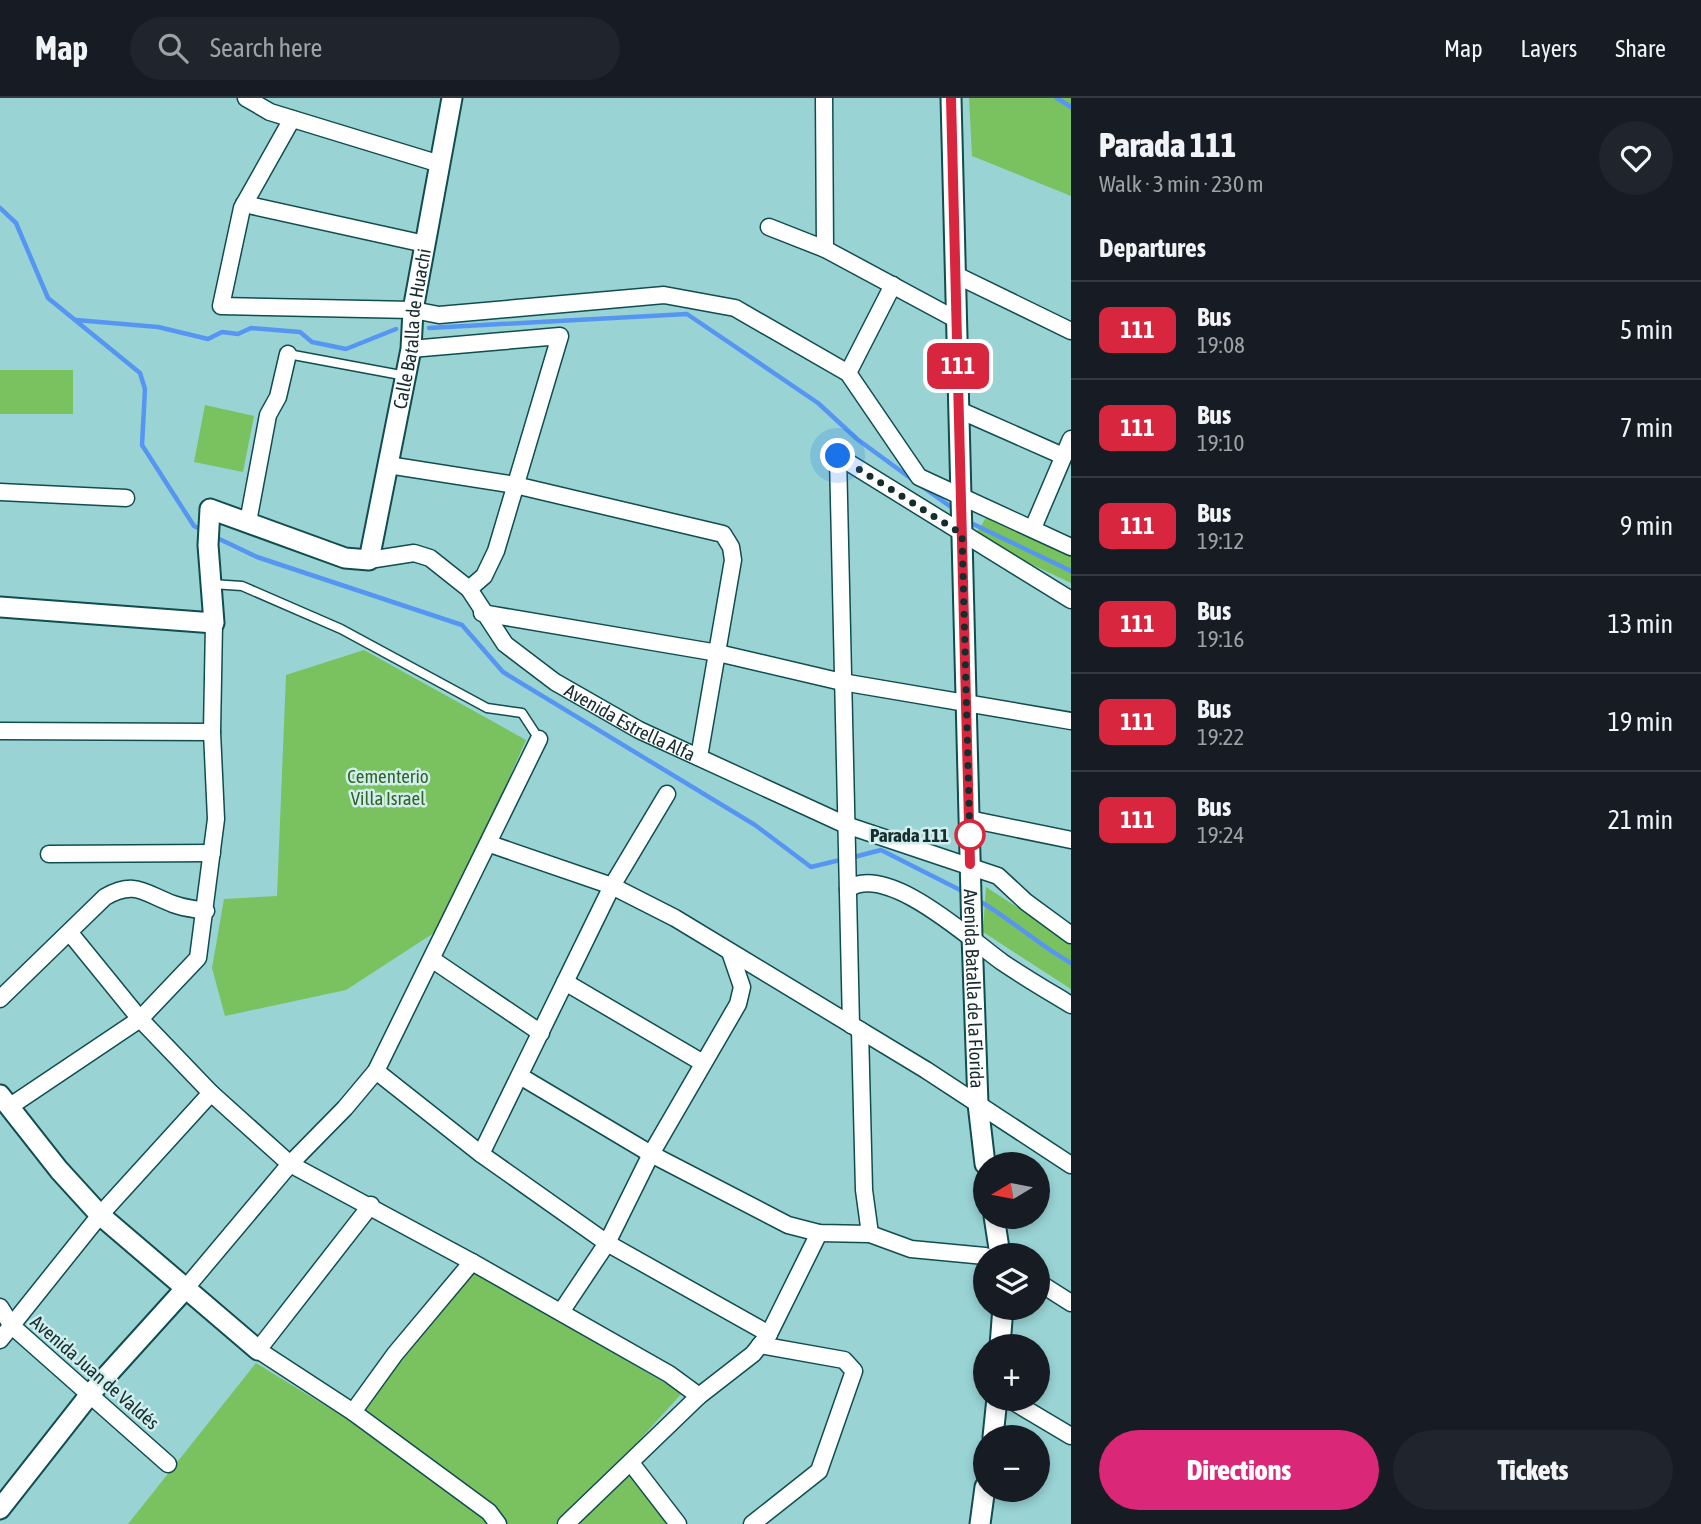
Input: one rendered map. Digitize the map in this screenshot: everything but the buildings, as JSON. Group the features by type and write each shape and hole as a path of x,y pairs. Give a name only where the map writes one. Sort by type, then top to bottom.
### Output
{"street":[{"path":"246,98 270,112 440,164"},
{"name":"Calle Batalla de Huachi","path":"369,560 411,349 413,310 453,98"},
{"path":"824,98 825,249"},
{"name":"Avenida Batalla de la Florida","path":"951,98 972,936 978,1104 984,1152"},
{"path":"292,119 244,204 221,306 413,310 439,315 664,295 735,308 848,373 919,477 961,494 1071,547"},
{"path":"244,204 425,244"},
{"path":"769,227 825,249 957,320"},
{"path":"956,275 1071,331"},
{"path":"848,373 892,285"},
{"path":"411,349 560,336 496,551 484,576 469,589"},
{"path":"248,522 268,415 278,397 288,354"},
{"path":"959,410 1063,456"},
{"path":"1033,528 1071,439"},
{"path":"870,1234 864,1190 848,889 838,456 1071,600"},
{"path":"388,465 515,485 723,534 731,547 733,560 699,757"},
{"path":"0,492 126,498"},
{"name":"Avenida Estrella Alfa","path":"212,584 209,525 248,522 345,558 369,560 414,552 445,568 469,589 505,644 555,682 639,730 846,825 970,864 998,876 1026,902 1071,934"},
{"path":"212,584 212,732 216,819 198,958 140,1019 5,1101 100,1215 185,1289 258,1350 353,1412 489,1512 498,1524"},
{"path":"0,607 214,623"},
{"path":"482,612 719,653 842,682 1071,721"},
{"path":"0,731 212,732"},
{"path":"0,1509 91,1394 185,1289 290,1164 345,1108 376,1071 539,740"},
{"path":"481,1154 611,886 667,794"},
{"path":"969,819 1071,840"},
{"path":"490,844 611,886 717,941 730,952 978,1104 1071,1165"},
{"path":"50,854 212,853"},
{"path":"848,889 864,882 884,884 972,936 1001,961 1071,1005"},
{"path":"0,999 105,897 118,890 132,887 174,905 205,911"},
{"path":"70,933 140,1019 211,1093 290,1164 371,1205 561,1312 669,1374 699,1396"},
{"path":"561,1312 607,1243 651,1154 738,1004 742,987 730,952"},
{"path":"433,960 541,1033"},
{"path":"565,982 703,1063"},
{"path":"376,1071 481,1154 607,1243 765,1340 844,1360 854,1371 820,1471 752,1524"},
{"path":"520,1076 651,1154 788,1225 818,1233 870,1234 911,1250 973,1255"},
{"path":"0,1339 100,1215 211,1093"},
{"path":"258,1350 371,1205"},
{"path":"566,1524 699,1396 753,1354 765,1340 818,1233"},
{"path":"353,1412 395,1353 472,1262"},
{"path":"1050,1290 1071,1303"},
{"name":"Avenida Juan de Valdés","path":"0,1307 12,1326 168,1464"},
{"path":"1029,1411 1071,1436"},
{"path":"631,1463 678,1524"},
{"path":"985,1502 985,1521"}],"lane":[{"path":"288,354 406,376"},
{"path":"212,584 242,586 341,629 486,708 522,713 539,740"}],"green space":[{"path":"969,98 1071,98 1071,196 972,156"},
{"path":"0,370 73,370 73,414 0,414"},
{"path":"205,405 254,416 243,472 194,462"},
{"path":"987,516 1071,555 1071,583 974,537"},
{"name":"Cementerio Villa Israel","path":"364,650 526,740 443,927 346,990 225,1016 212,968 224,899 277,896 286,675"},
{"path":"986,887 1071,942 1071,989 983,932"},
{"path":"473,1271 682,1393 624,1457 672,1524 128,1524 256,1363 352,1422"}],"waterway":[{"path":"1057,98 1071,107"},
{"path":"0,208 16,223 48,298 140,373 145,389 142,445 194,526 202,530"},
{"path":"429,328 687,314 818,403 857,439 913,480"},
{"path":"76,320 158,327 208,339 222,332 238,334 251,328 300,332 312,342 346,349 396,329"},
{"path":"920,485 951,507"},
{"path":"973,524 1071,571"},
{"path":"213,536 257,557 462,625 503,672 755,825 811,867 840,860"},
{"path":"854,857 881,850 966,893"},
{"path":"976,899 1071,963"}],"bus line":[{"name":"111","path":"951,98 970,864"}],"place":[{"name":"Parada 111","path":"970,835"}],"route":[{"path":"838,456 962,534 970,842 970,835"}]}
